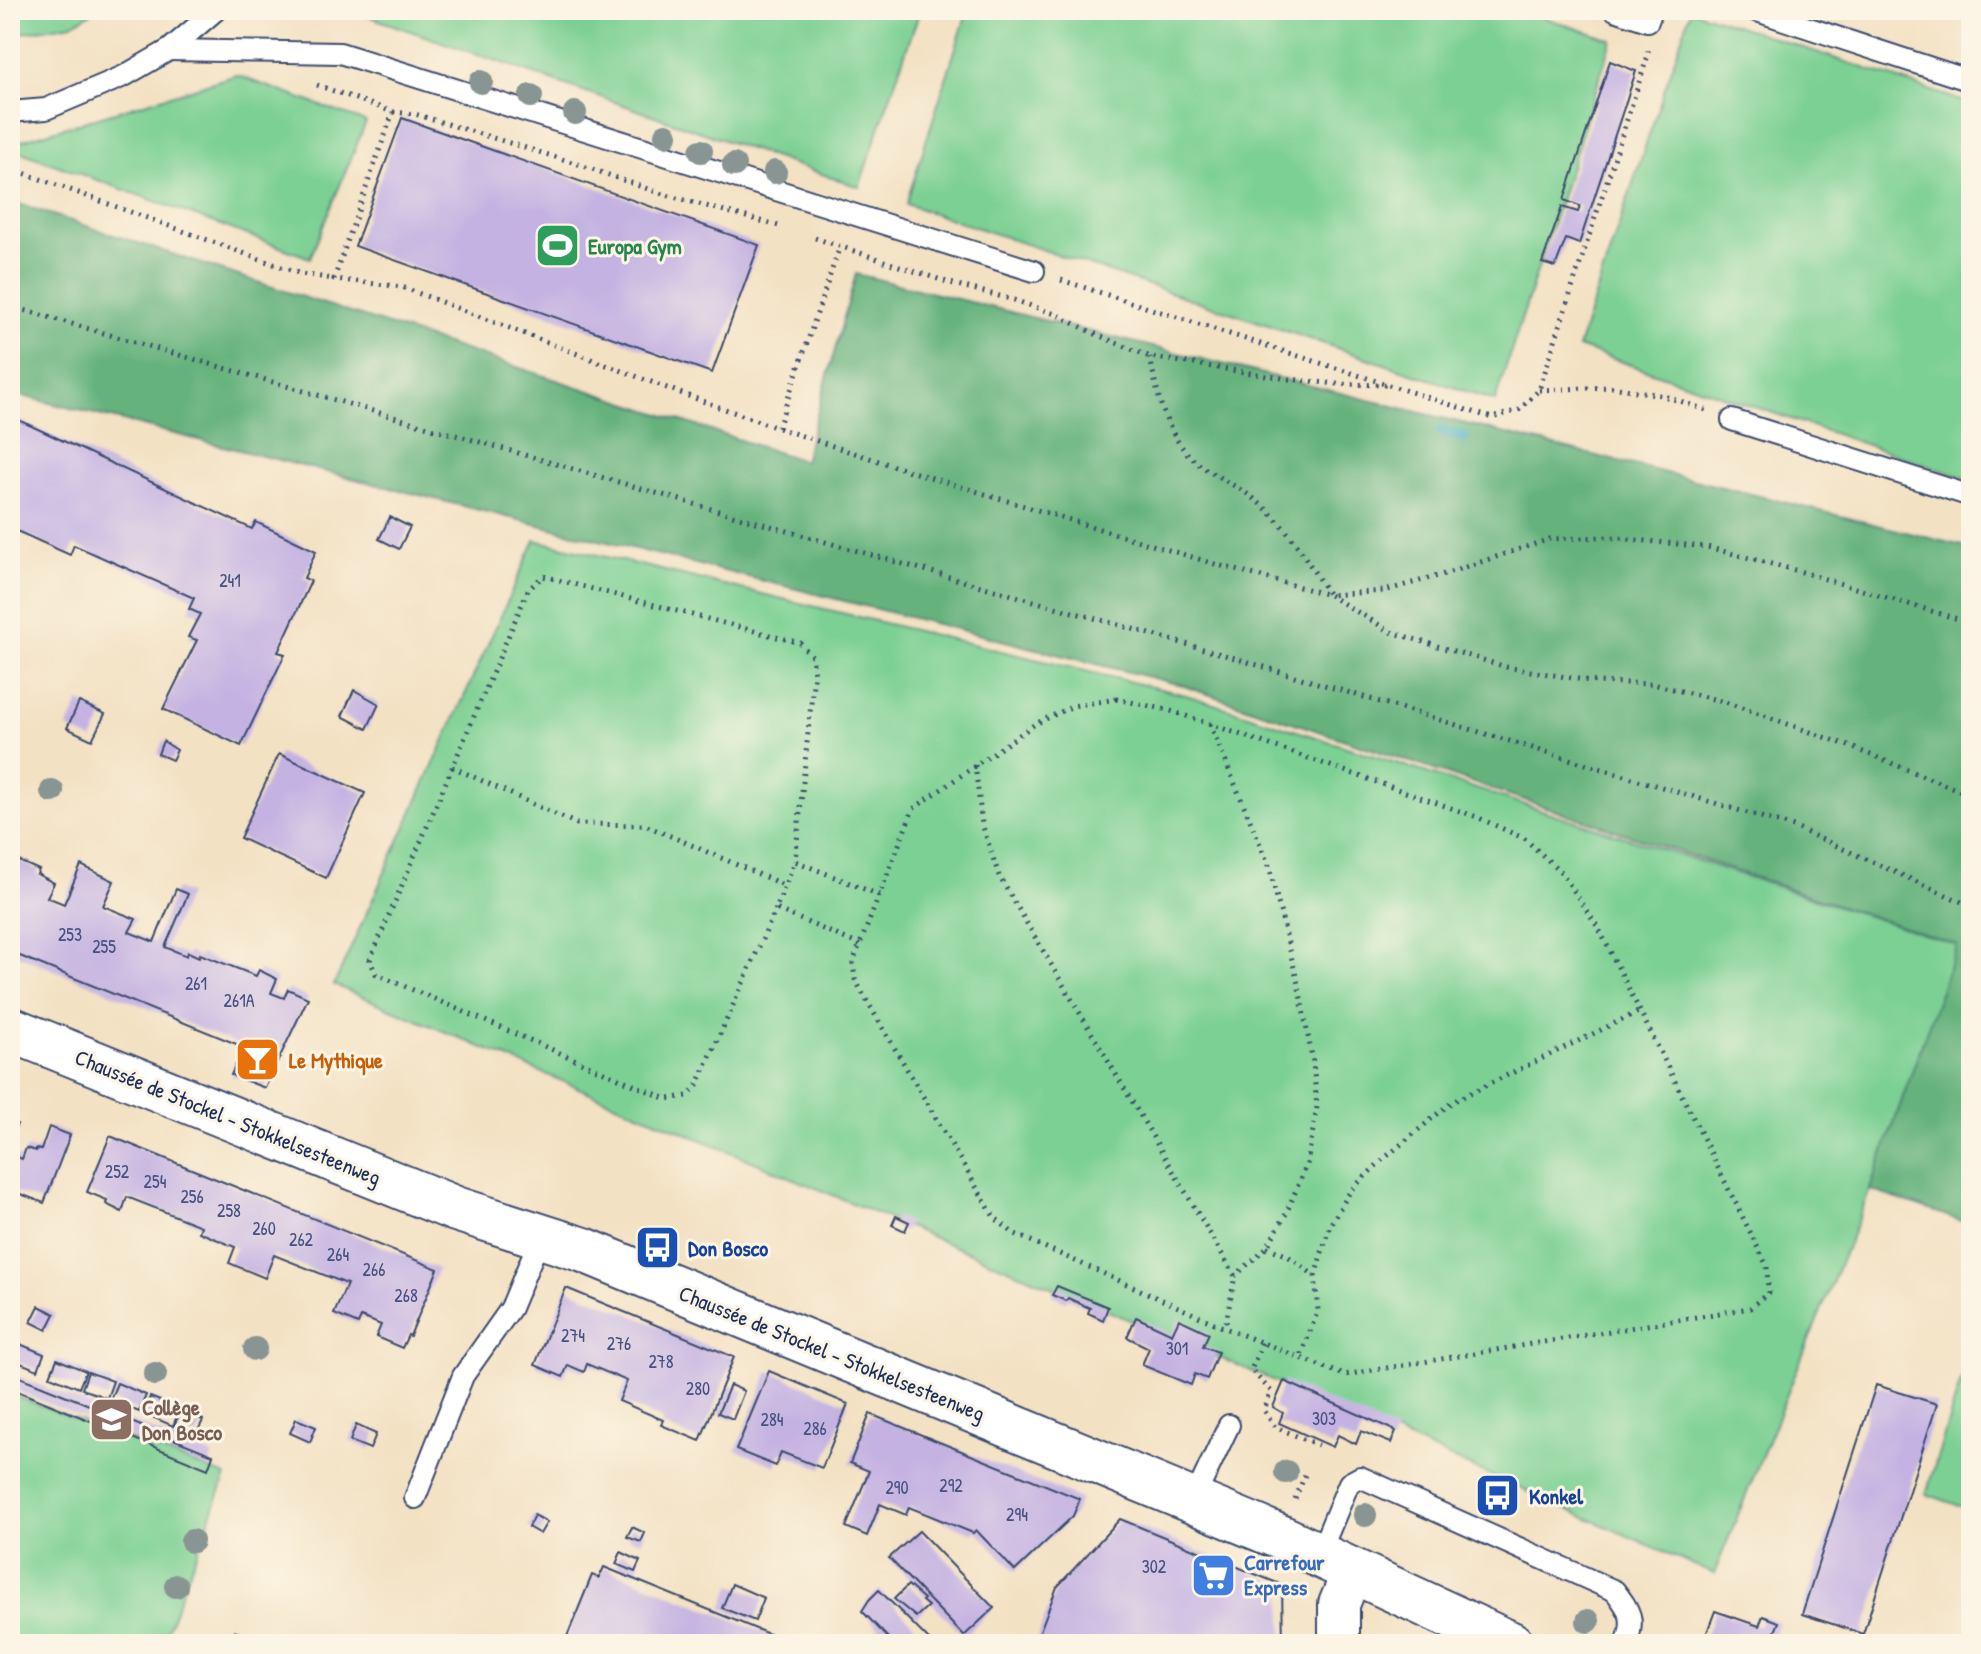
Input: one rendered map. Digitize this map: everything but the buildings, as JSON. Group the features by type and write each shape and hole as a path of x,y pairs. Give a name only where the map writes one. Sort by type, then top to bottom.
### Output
{"street":[{"name":"Chaussée de Stockel - Stokkelsesteenweg","path":"10,1029 456,1209 584,1250 1193,1501 1511,1644"},
{"path":"1336,1563 1339,1644"}],"lane":[{"path":"10,112 46,109 124,76 169,50 216,10"},
{"path":"1615,10 1650,15"},
{"path":"1754,10 1971,81"},
{"path":"169,50 340,53 1034,271"},
{"path":"1732,420 1971,496"},
{"path":"415,1498 463,1376 511,1308 540,1238"},
{"path":"1193,1501 1229,1425"},
{"path":"1336,1563 1349,1483 1360,1477 1615,1591 1628,1609 1632,1629 1626,1644"}],"path":[{"path":"1034,271 1492,418 1519,410 1539,390 1648,55 1650,15"},
{"path":"312,83 393,112 415,114 578,164 659,193 787,229"},
{"path":"334,279 393,112"},
{"path":"10,168 301,274 402,287 680,393 906,470 1218,565 1329,595 1391,632 1506,667 1596,682 1653,684 1725,702 1836,741 1971,795"},
{"path":"814,237 950,283 1058,315 1150,357 1288,379 1389,385"},
{"path":"778,428 840,246"},
{"path":"10,306 1228,656 1794,827 1971,906"},
{"path":"1150,357 1159,403 1176,438 1192,458 1259,502 1289,535 1329,595"},
{"path":"1539,390 1612,387 1661,395 1732,420"},
{"path":"1329,595 1384,591 1550,539 1607,537 1707,547 1971,623"},
{"path":"543,576 800,643 812,656 814,674 795,861 697,1086 687,1096 667,1099 390,981 376,974 370,960 528,590 543,576"},
{"path":"1116,699 1168,710 1210,724 1477,817 1525,839 1562,873 1599,929 1767,1266 1768,1293 1750,1308 1344,1375 1225,1328 1013,1233 994,1217 855,979 853,962 913,809 1035,724 1073,706 1116,699"},
{"path":"1210,724 1269,866 1299,988 1313,1062 1317,1107 1307,1164 1285,1216 1267,1247 1235,1276 1225,1328"},
{"path":"975,765 982,824 999,876 1235,1276"},
{"path":"452,767 577,824 645,825 786,886"},
{"path":"795,861 879,895"},
{"path":"776,909 860,945"},
{"path":"1300,1359 1318,1310 1315,1276 1330,1225 1351,1190 1452,1102 1640,1011"},
{"path":"1267,1247 1288,1256 1315,1276"},
{"path":"1262,1343 1251,1370 1271,1391 1264,1410 1275,1427 1318,1445"}],"green space":[{"path":"10,10 97,10 72,24 10,35"},
{"path":"350,10 920,10 859,187"},
{"path":"968,10 1521,10 1612,40 1495,401 906,204"},
{"path":"1691,10 1971,104 1971,480 1578,347"},
{"path":"236,75 366,122 310,258 10,148 10,144"},
{"path":"10,201 804,461 856,274 1971,548 1971,1224 1870,1190 1957,945 1181,685 10,393"},
{"path":"535,540 1186,695 1958,945 1870,1190 1714,1574 1329,1404 334,985"},
{"path":"1971,1348 1971,1510 1926,1494"},
{"path":"10,1394 226,1476 162,1644 10,1644"}],"waterway":[{"path":"1442,431 1464,437"}],"place":[{"name":"Europa Gym","path":"557,246"},
{"name":"Le Mythique","path":"258,1060"},
{"name":"Don Bosco","path":"657,1248"},
{"name":"Collège Don Bosco","path":"111,1420"},
{"name":"Konkel","path":"1498,1496"},
{"name":"Carrefour Express","path":"1213,1575"}]}
